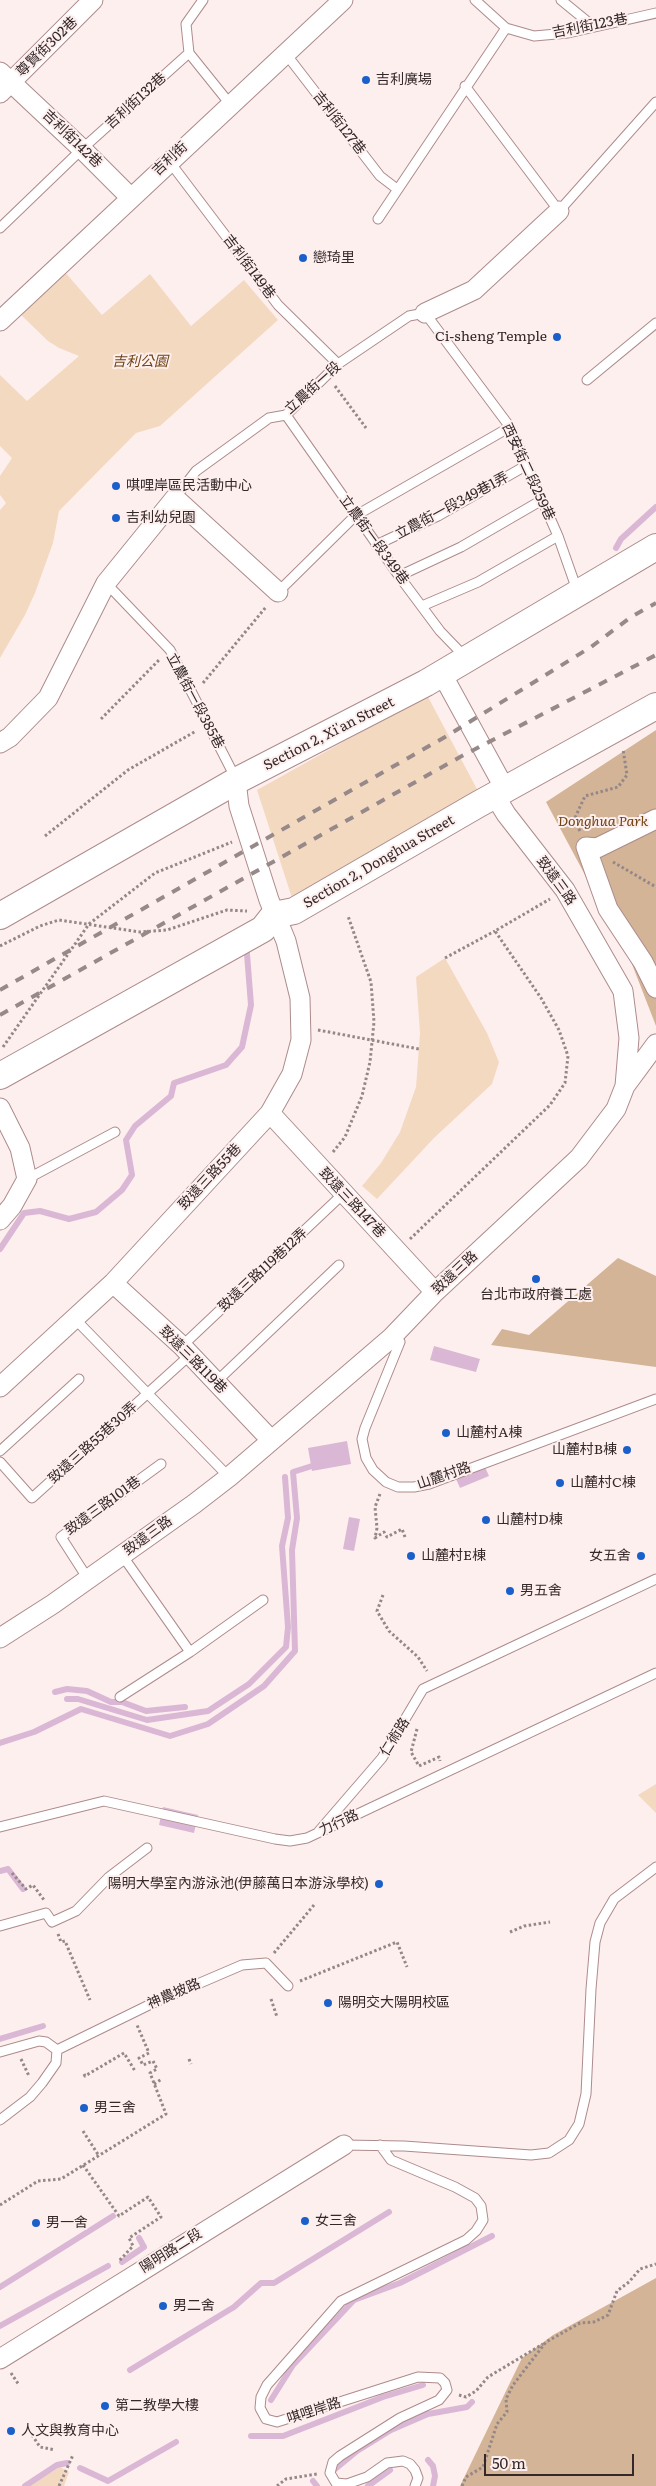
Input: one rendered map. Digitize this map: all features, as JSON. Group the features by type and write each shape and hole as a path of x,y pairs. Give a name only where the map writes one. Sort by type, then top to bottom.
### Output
{"street":[{"name":"尊賢街302巷","path":"4,82 93,0"},
{"name":"吉利街","path":"0,321 168,161 343,0"},
{"name":"吉利街142巷","path":"4,82 82,149 130,197"},
{"name":"立農街一段","path":"425,313 474,290 559,212"},
{"name":"立農街一段","path":"0,743 10,737 48,698 106,583 175,498"},
{"path":"175,498 278,592"},
{"name":"Section 2, Xi'an Street","path":"0,916 236,781 468,660 578,592 656,547"},
{"name":"致遠三路","path":"0,1638 122,1555 228,1477 272,1440 393,1336 435,1292 579,1158 616,1110 625,1086 629,1038 623,991 565,890 506,814 500,793 442,674"},
{"name":"Section 2, Donghua Street","path":"264,913 294,911 656,706"},
{"name":"致遠三路55巷","path":"0,1387 113,1283 270,1113 292,1074 303,1027 300,998 286,942 264,913 239,806 236,781"},
{"path":"656,819 592,848 608,909 644,962 656,988"},
{"path":"0,1076 263,929 264,913"},
{"path":"625,1086 656,1044"},
{"path":"0,1108 20,1148 27,1179 12,1206 0,1220"},
{"name":"致遠三路147巷","path":"270,1113 435,1292"},
{"name":"致遠三路119巷","path":"113,1283 186,1350 272,1440"},
{"name":"陽明路二段","path":"6,2366 124,2280 344,2146"}],"lane":[{"path":"203,0 186,24 189,53 230,104"},
{"name":"吉利街123巷","path":"475,0 506,28 534,36 568,33 656,13"},
{"path":"561,0 594,27"},
{"path":"378,219 465,86 506,28"},
{"name":"吉利街132巷","path":"0,228 82,149 189,53"},
{"name":"吉利街127巷","path":"286,54 380,176 396,189"},
{"path":"465,86 559,212"},
{"name":"立農街一段","path":"559,212 656,102"},
{"name":"吉利街149巷","path":"168,161 278,305 338,364"},
{"name":"立農街一段","path":"175,498 196,471 269,418 286,415 338,364 409,316 425,313"},
{"name":"西安街二段259巷","path":"425,313 510,427 558,536 578,592"},
{"path":"587,380 656,324"},
{"name":"立農街一段349巷","path":"286,415 355,516 399,576 440,631 468,660"},
{"path":"278,592 355,516 510,427"},
{"name":"立農街一段349巷1弄","path":"376,545 438,516 527,465"},
{"path":"399,576 461,547 542,500"},
{"path":"422,606 478,582 558,536"},
{"name":"立農街一段385巷","path":"106,583 170,650 236,781"},
{"path":"27,1179 115,1132"},
{"name":"致遠三路119巷12弄","path":"186,1350 344,1194"},
{"path":"216,1382 339,1265"},
{"path":"74,1320 228,1477"},
{"path":"386,1482 376,1475 366,1458 362,1439 400,1342 393,1336"},
{"name":"致遠三路55巷30弄","path":"0,1462 32,1498 147,1395 186,1350"},
{"path":"0,1450 79,1379"},
{"name":"山麓村路","path":"386,1482 407,1487 429,1484 656,1399"},
{"name":"致遠三路101巷","path":"88,1579 61,1537 161,1464"},
{"path":"122,1555 190,1652"},
{"name":"仁術路","path":"316,1834 382,1758 423,1689 656,1579"},
{"path":"120,1697 190,1652 263,1600"},
{"name":"力行路","path":"0,1827 104,1801 275,1839 290,1841 307,1838 656,1673"},
{"path":"0,1926 46,1912 52,1922 76,1911 109,1877 147,1848"},
{"path":"344,2146 380,2145 531,2155 549,2153 569,2140 579,2124 584,2109 595,1942 600,1923 614,1899 656,1868"},
{"path":"266,1963 288,1986"},
{"name":"神農坡路","path":"57,2050 132,2013 242,1966 266,1963"},
{"path":"0,2052 39,2041 46,2042 57,2050 56,2063 36,2091 0,2120"},
{"name":"唭哩岸路","path":"380,2145 391,2160 455,2187 475,2198 481,2206 483,2220 476,2231 466,2240 341,2301 267,2385 261,2397 260,2408 269,2420 283,2421 422,2376 440,2378 447,2386 446,2393"},
{"path":"415,2486 416,2473 410,2464 403,2461 387,2463 368,2477 347,2484 336,2483 330,2473 333,2462 340,2456 400,2418 436,2402 446,2393"}],"path":[{"path":"327,375 366,428"},
{"path":"193,695 278,592"},
{"path":"101,720 170,650"},
{"path":"45,836 128,770 208,724"},
{"path":"621,726 626,775 618,787 585,796 574,820 592,848 617,866 656,887"},
{"path":"0,1052 90,924 155,874 232,842 229,833"},
{"path":"445,958 565,890"},
{"path":"0,946 59,920 140,932 167,930 227,910 264,913"},
{"path":"320,1168 345,1137 362,1096 373,1042 374,1022 371,982 348,916"},
{"path":"397,1251 550,1105 565,1084 568,1056 559,1030 541,998 495,931"},
{"path":"303,1027 373,1042 419,1049"},
{"path":"386,1482 374,1507 377,1528 375,1538 384,1532 387,1537 402,1529 405,1536"},
{"path":"383,1595 377,1611 389,1631 418,1657 435,1684"},
{"path":"418,1723 411,1752 419,1766 438,1757"},
{"path":"12,1874 26,1889 33,1885 44,1900"},
{"path":"266,1963 314,1905"},
{"path":"52,1922 61,1942 65,1941 90,2000"},
{"path":"510,1932 524,1926 550,1922"},
{"path":"288,1986 397,1942 407,1967"},
{"path":"271,1998 277,2017"},
{"path":"0,2205 38,2180 61,2179 166,2114 150,2073 157,2069 153,2060 143,2065 139,2058 149,2053 132,2013"},
{"path":"16,2047 36,2091"},
{"path":"84,2074 85,2076 124,2053 135,2071"},
{"path":"189,2059 191,2064"},
{"path":"154,2084 162,2079"},
{"path":"83,2131 99,2156"},
{"path":"83,2165 119,2216 148,2197 162,2217 130,2238 133,2246 116,2264 124,2280"},
{"path":"446,2393 466,2397 488,2378 546,2342 580,2323 594,2322 608,2314 617,2291 640,2269 656,2264"},
{"path":"462,2486 466,2477 483,2467 497,2424 507,2412 506,2399 513,2385 546,2342"},
{"path":"6,2366 19,2385"},
{"path":"32,2434 40,2447 55,2450"},
{"path":"59,2486 73,2455"},
{"path":"277,2486 286,2479 330,2473"}],"green space":[{"name":"吉利公園","path":"65,272 102,315 150,274 191,326 244,280 278,320 160,426 136,433 59,511 53,543 35,593 25,615 0,658 0,510 6,503 0,495 0,476 12,458 0,446 0,375 27,401 79,356 59,348 48,341 20,314"},
{"path":"427,695 478,791 292,898 257,790"},
{"name":"Donghua Park","path":"656,730 656,1026 630,959 546,802"},
{"path":"445,958 487,1033 499,1062 492,1084 434,1138 377,1199 362,1186 381,1163 400,1132 416,1087 420,1033 416,977"},
{"path":"618,1258 656,1276 656,1367 491,1345 502,1329 529,1335"},
{"path":"656,1784 656,1813 638,1795"},
{"path":"656,2278 656,2486 460,2486 522,2358 553,2335"},
{"path":"60,2467 69,2472 64,2486 29,2486"}],"shaded area":[{"path":"434,1346 480,1359 476,1372 430,1360"},
{"path":"347,1441 351,1464 312,1471 308,1448"},
{"path":"485,1467 489,1476 460,1488 456,1479"},
{"path":"349,1517 360,1519 354,1551 343,1549"},
{"path":"163,1807 198,1815 194,1833 159,1825"}],"waterway":[{"path":"616,548 621,539 656,507"},
{"path":"0,1249 24,1213 40,1211 69,1219 96,1212 122,1190 132,1175 126,1140 135,1126 171,1096 174,1083 226,1065 242,1047 251,1005 247,954"},
{"path":"0,1743 34,1732 81,1709 170,1736 208,1724 264,1686 295,1651 292,1550 297,1518 293,1472 312,1466"},
{"path":"67,1699 78,1699 147,1720 208,1711 249,1684 286,1647 288,1627 282,1546 288,1518 285,1477"},
{"path":"55,1692 67,1689 87,1691 111,1702 122,1702 146,1711 185,1707"},
{"path":"0,1871 8,1869 23,1889"},
{"path":"0,2039 43,2026"},
{"path":"130,2370 234,2307 261,2283 274,2283 389,2212"},
{"path":"0,2287 113,2216"},
{"path":"271,2400 293,2365 354,2300 400,2283 492,2236"},
{"path":"122,2262 144,2247 139,2238"},
{"path":"0,2326 108,2266"},
{"path":"251,2436 283,2436 383,2397 423,2385"},
{"path":"334,2470 357,2451 391,2430 428,2414 467,2407 472,2402"},
{"path":"80,2468 108,2481 176,2442"},
{"path":"428,2460 433,2466 435,2476 433,2486"},
{"path":"25,2486 57,2465 67,2463"},
{"path":"368,2486 390,2470"},
{"path":"313,2481 317,2486"}],"railway":[{"path":"0,990 445,737 591,647 631,617 656,603"},
{"path":"0,1015 460,757 656,655"}],"place":[{"name":"吉利廣場","path":"366,80"},
{"name":"戀琦里","path":"303,258"},
{"name":"Ci-sheng Temple","path":"557,337"},
{"name":"唭哩岸區民活動中心","path":"116,486"},
{"name":"吉利幼兒園","path":"116,518"},
{"name":"台北市政府養工處","path":"536,1279"},
{"name":"山麓村A棟","path":"446,1433"},
{"name":"山麓村B棟","path":"627,1450"},
{"name":"山麓村C棟","path":"560,1483"},
{"name":"山麓村D棟","path":"486,1520"},
{"name":"山麓村E棟","path":"411,1556"},
{"name":"女五舍","path":"641,1556"},
{"name":"男五舍","path":"510,1591"},
{"name":"陽明大學室內游泳池(伊藤萬日本游泳學校)","path":"379,1884"},
{"name":"陽明交大陽明校區","path":"328,2003"},
{"name":"男三舍","path":"84,2108"},
{"name":"女三舍","path":"305,2221"},
{"name":"男一舍","path":"36,2223"},
{"name":"男二舍","path":"163,2306"},
{"name":"第二教學大樓","path":"105,2406"},
{"name":"人文與教育中心","path":"11,2431"}]}
